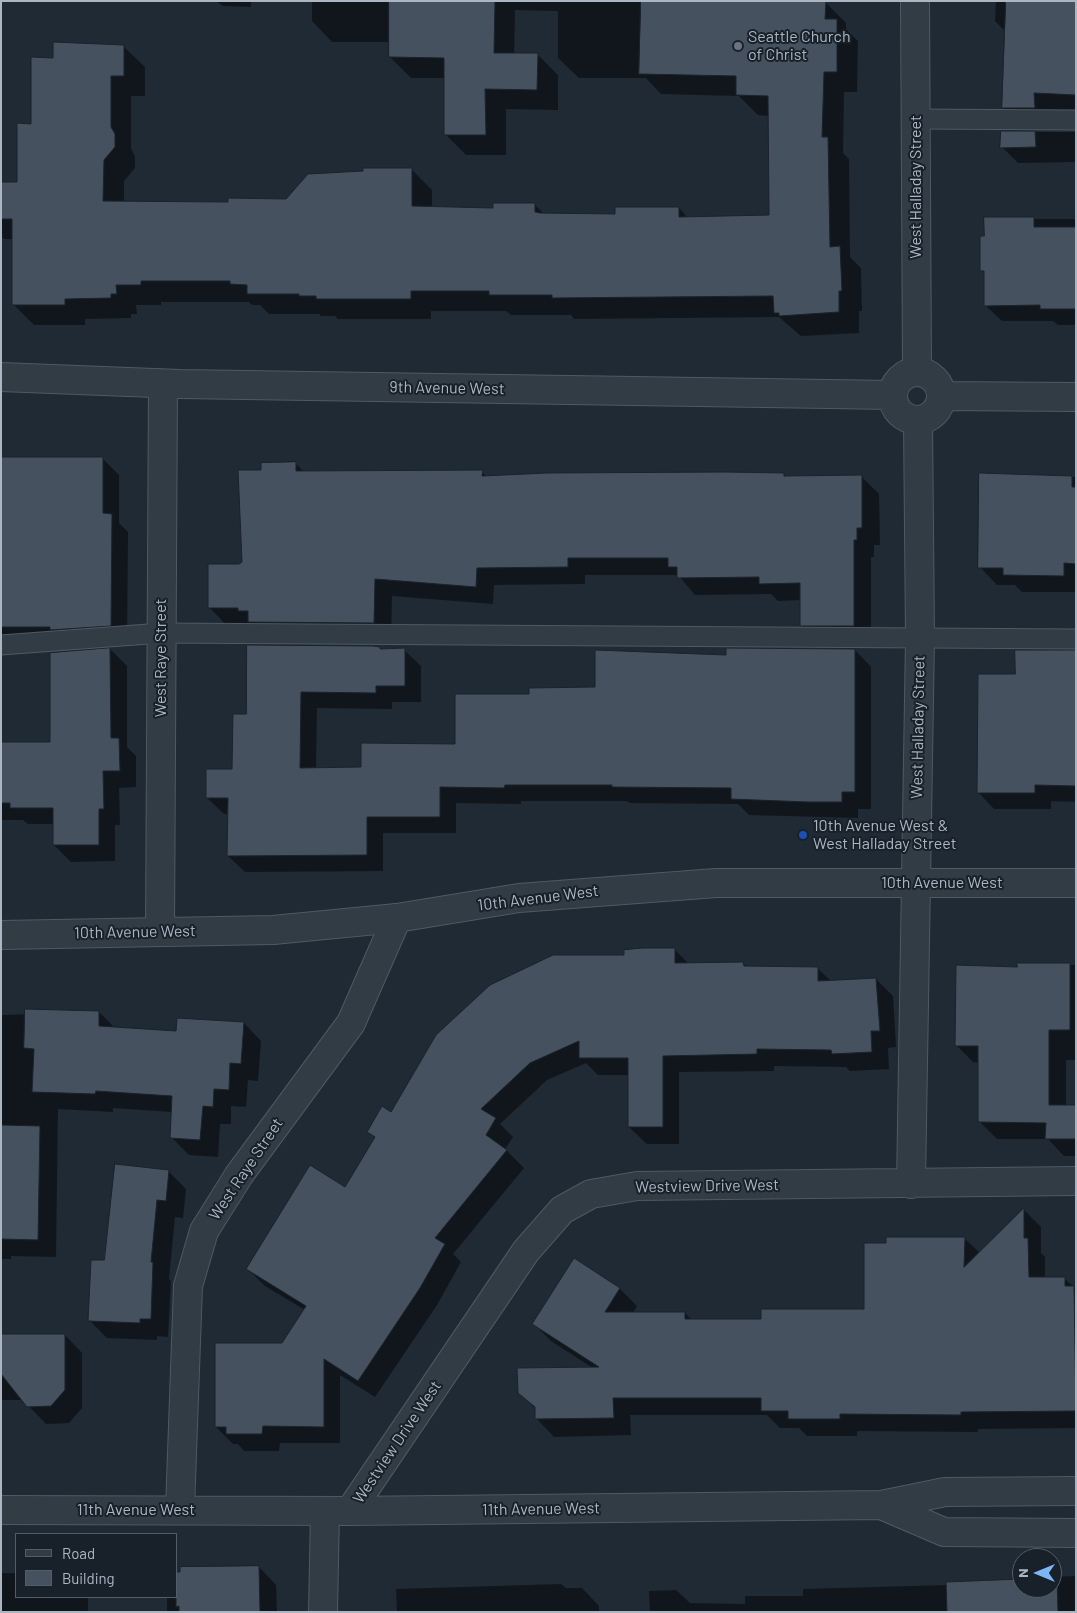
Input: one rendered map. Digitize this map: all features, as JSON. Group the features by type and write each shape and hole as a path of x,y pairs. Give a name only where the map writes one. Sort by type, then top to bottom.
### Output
{"street":[{"name":"West Halladay Street","path":"915,1 917,372"},
{"path":"917,372 934,378 941,392 935,413 929,418 918,420 907,418 901,414 896,407 893,395 897,383 903,377 917,372"},
{"name":"9th Avenue West","path":"1,377 163,384 893,395"},
{"name":"West Raye Street","path":"160,932 163,384"},
{"path":"941,396 1076,397"},
{"name":"West Halladay Street","path":"911,1184 920,638 918,420"},
{"name":"10th Avenue West","path":"1,934 272,930 397,918 519,898 716,883 1076,883"},
{"name":"West Raye Street","path":"180,1509 188,1286 204,1231 239,1174 351,1023 397,918"},
{"name":"Westview Drive West","path":"338,1511 526,1251 562,1210 592,1194 638,1186 1076,1181"},
{"path":"881,1505 945,1492 1076,1491"},
{"name":"11th Avenue West","path":"1,1510 180,1509 338,1511 881,1505 944,1532 1076,1533"},
{"path":"323,1612 338,1511"}],"lane":[{"path":"915,120 1076,120"},
{"path":"1,645 162,633 1076,639"}],"building":[{"path":"389,1 495,1 494,53 538,53 537,90 485,89 486,135 444,135 444,58 389,57"},
{"path":"641,1 826,1 825,19 837,19 837,72 824,72 822,137 828,137 830,247 840,246 842,291 839,291 839,312 779,316 779,313 774,313 773,296 552,298 552,295 489,295 489,291 411,291 411,299 316,299 316,296 299,296 299,294 247,294 247,285 230,284 230,281 141,281 141,285 116,285 117,294 111,294 111,298 65,299 65,305 12,305 12,219 1,219 1,182 17,182 17,123 31,124 31,57 53,58 53,42 124,45 124,76 111,76 111,127 115,134 115,147 104,160 103,201 228,202 228,198 286,199 308,174 363,171 363,168 412,168 412,206 493,208 493,203 535,203 535,212 540,213 615,214 615,207 679,207 679,217 769,215 768,96 736,95 736,76 639,74"},
{"path":"1006,1 1076,1 1076,95 1034,93 1035,108 1002,108"},
{"path":"1001,131 1035,131 1036,147 1000,148"},
{"path":"984,217 1034,217 1034,227 1076,227 1076,309 1040,309 1040,305 984,306 984,271 980,271 980,236 984,236"},
{"path":"1,457 103,457 103,513 112,514 111,626 50,630 50,627 1,627"},
{"path":"296,462 296,471 483,470 482,476 547,473 725,472 784,473 784,476 862,475 862,528 857,528 857,540 854,540 854,626 800,626 800,583 759,584 759,577 677,578 677,567 668,567 668,558 568,558 568,567 477,568 476,587 375,579 374,623 248,622 248,611 238,611 238,608 208,608 208,564 239,564 242,562 238,470 261,470 261,463"},
{"path":"979,473 1072,476 1072,487 1076,487 1076,564 1064,563 1064,576 1003,575 1003,568 978,568"},
{"path":"247,645 405,648 405,686 376,686 376,693 301,692 300,768 361,767 361,743 455,744 455,694 529,694 529,688 595,687 595,650 726,655 726,648 855,649 855,792 842,792 842,802 808,802 731,799 731,788 612,787 612,785 505,785 504,788 440,787 440,817 367,817 367,855 227,856 228,798 206,798 206,769 232,769 233,714 246,714"},
{"path":"110,648 111,738 119,738 120,771 103,771 104,809 99,809 99,845 53,845 53,808 10,808 10,803 1,803 1,742 50,742 50,653"},
{"path":"1015,650 1076,650 1076,786 1035,785 1035,793 977,793 978,674 1015,674"},
{"path":"675,948 675,963 743,962 744,966 818,967 818,981 876,978 880,1031 871,1031 872,1052 832,1054 831,1050 757,1049 757,1054 663,1056 663,1127 628,1127 628,1058 579,1058 579,1041 530,1063 481,1109 496,1118 486,1135 507,1150 435,1238 445,1244 420,1288 358,1381 324,1359 324,1427 263,1426 262,1434 226,1434 226,1427 215,1427 215,1343 282,1343 306,1306 246,1269 310,1165 345,1187 375,1137 367,1132 382,1106 391,1112 436,1035 490,985 553,955 624,955 624,950"},
{"path":"1017,963 1070,963 1070,1030 1049,1030 1049,1105 1076,1105 1076,1139 1045,1139 1046,1123 978,1122 978,1046 955,1046 956,965 1017,967"},
{"path":"25,1009 99,1011 99,1026 176,1031 177,1018 244,1022 241,1064 230,1063 229,1090 214,1089 213,1107 203,1106 200,1140 170,1138 172,1096 96,1091 95,1094 32,1092 34,1049 24,1048"},
{"path":"1,1125 40,1126 38,1240 1,1239"},
{"path":"115,1164 169,1170 166,1201 157,1200 151,1262 153,1262 151,1319 140,1319 140,1323 88,1321 91,1260 104,1260"},
{"path":"1024,1208 1024,1238 1028,1238 1029,1277 1065,1277 1065,1286 1074,1286 1076,1411 961,1412 961,1415 840,1414 840,1419 788,1419 788,1411 761,1411 761,1398 613,1398 614,1418 535,1419 535,1407 518,1393 517,1368 599,1367 532,1324 574,1258 620,1288 605,1312 685,1312 685,1319 761,1319 761,1309 864,1309 864,1243 886,1243 886,1237 965,1237 964,1267"},
{"path":"1,1334 65,1334 65,1390 51,1406 27,1407 1,1374"},
{"path":"259,1566 260,1612 179,1612 179,1606 176,1607 176,1598 178,1598 178,1572 180,1572 180,1567"},
{"path":"1012,1579 1012,1598 1058,1598 1058,1612 947,1612 946,1582"}],"place":[{"name":"Seattle Church of Christ","path":"738,46"},
{"name":"10th Avenue West & West Halladay Street","path":"803,835"}]}
